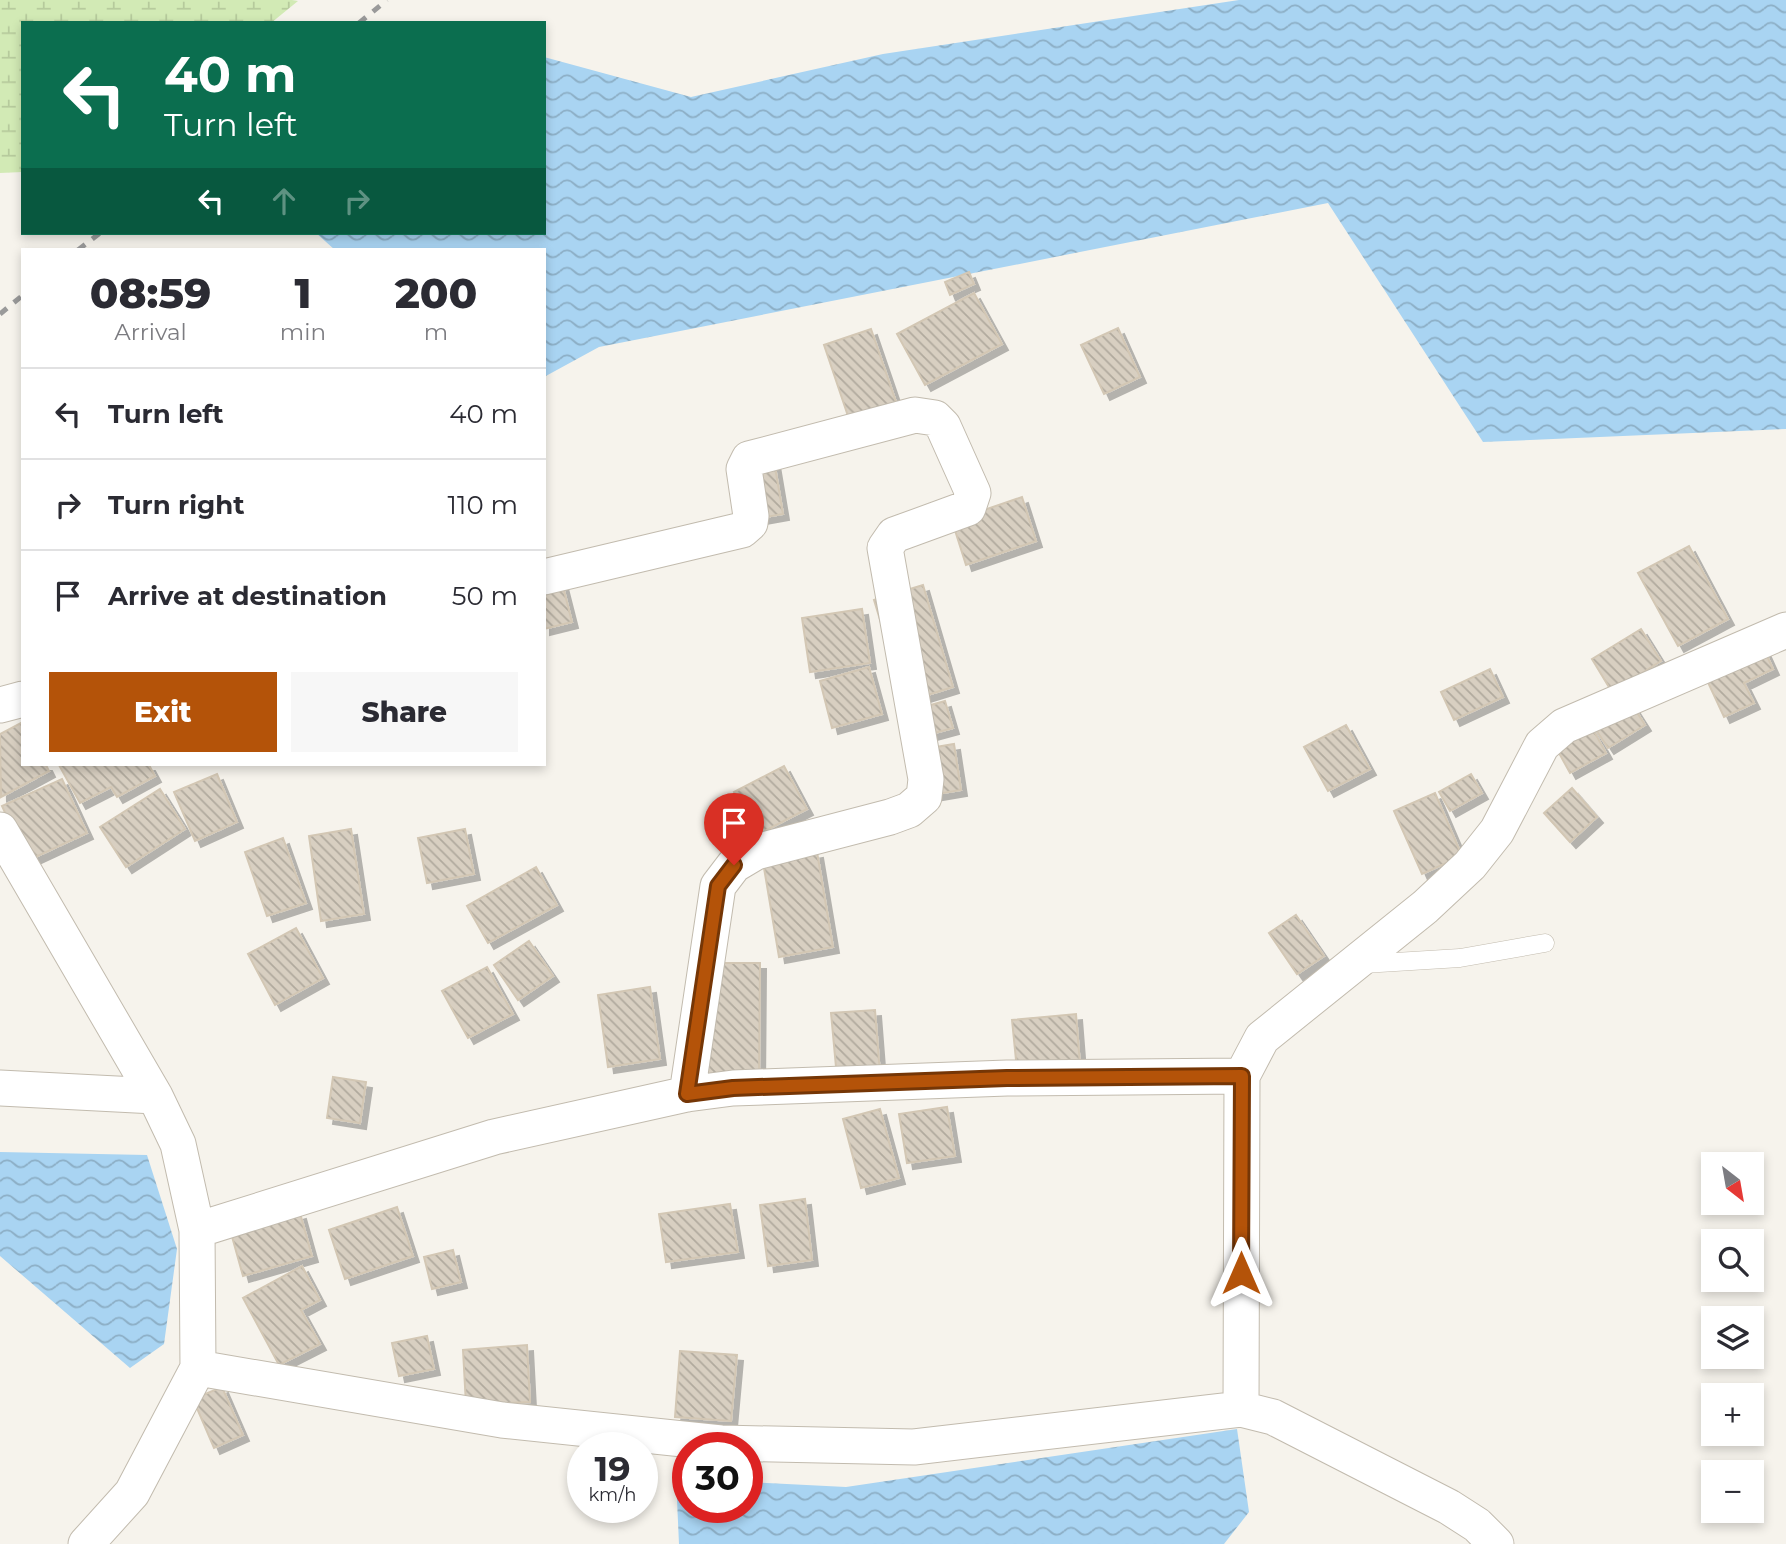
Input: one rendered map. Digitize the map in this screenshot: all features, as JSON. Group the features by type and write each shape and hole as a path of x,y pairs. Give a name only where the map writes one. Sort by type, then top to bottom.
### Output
{"street":[{"path":"546,577 742,530 750,523 751,516 744,469 749,459 915,415 935,418 943,426 972,493 968,508 894,535 884,548 926,779 924,797 909,810 890,817 756,852 734,865 718,886 687,1094"},
{"path":"1241,1409 1242,1076 1262,1038 1425,907 1470,865 1497,831 1542,745 1564,726 1786,630"},
{"path":"0,705 21,700"},
{"path":"0,830 155,1096 178,1144 197,1230 198,1368 132,1493 86,1544"},
{"path":"197,1230 494,1137 687,1094 733,1088 1007,1078 1242,1076"},
{"path":"0,1088 155,1096"},
{"path":"198,1368 502,1420 720,1443 914,1447 1241,1409 1273,1417 1449,1507 1477,1525 1496,1544"}],"lane":[{"path":"1353,965 1379,961 1460,958 1545,943"}],"green space":[{"path":"0,0 298,1 273,21 21,21 21,172 0,173"}],"water":[{"path":"1239,0 1786,0 1786,429 1483,442 1328,203 599,347 546,376 546,248 333,248 318,235 546,235 546,58 691,97 883,54"},
{"path":"0,1152 147,1155 177,1249 164,1344 130,1368 0,1256"},
{"path":"1237,1429 1249,1512 1224,1544 679,1544 678,1523 763,1523 763,1483 846,1487"}],"building":[{"path":"969,272 974,284 950,295 945,282"},
{"path":"974,293 1002,344 925,385 897,334"},
{"path":"1118,328 1140,377 1104,394 1081,345"},
{"path":"871,329 896,402 849,419 824,345"},
{"path":"773,455 783,514 744,521 734,462"},
{"path":"1022,497 1036,541 966,565 952,521"},
{"path":"1689,546 1728,619 1678,646 1638,573"},
{"path":"559,571 572,622 546,628 546,574"},
{"path":"923,585 953,687 905,702 874,600"},
{"path":"862,609 870,663 810,672 802,618"},
{"path":"1641,629 1661,661 1612,692 1592,659"},
{"path":"1763,647 1773,669 1744,683 1754,703 1724,717 1705,676"},
{"path":"869,667 882,714 832,728 820,681"},
{"path":"1490,669 1503,697 1454,720 1441,692"},
{"path":"1626,695 1645,725 1608,748 1589,719"},
{"path":"945,701 953,728 909,740 902,713"},
{"path":"1584,713 1606,753 1570,773 1548,733"},
{"path":"21,723 21,766 46,766 49,771 1,797 0,734"},
{"path":"1346,725 1370,769 1328,791 1304,747"},
{"path":"954,744 961,790 919,797 912,751"},
{"path":"60,766 150,766 155,776 117,797 111,787 80,803"},
{"path":"784,766 807,809 757,835 734,792"},
{"path":"217,774 237,822 195,841 174,792"},
{"path":"1471,774 1482,793 1450,811 1439,792"},
{"path":"62,779 87,833 27,861 2,806"},
{"path":"1572,788 1597,817 1570,842 1544,813"},
{"path":"160,789 185,829 126,867 100,827"},
{"path":"1435,793 1462,856 1422,874 1394,811"},
{"path":"351,829 364,914 321,921 309,836"},
{"path":"465,829 474,874 427,883 418,838"},
{"path":"283,838 306,903 267,916 245,852"},
{"path":"817,852 833,947 779,957 763,862"},
{"path":"536,867 557,905 488,943 467,906"},
{"path":"1296,915 1324,956 1297,974 1269,933"},
{"path":"296,928 323,978 275,1005 248,954"},
{"path":"529,941 553,976 518,1000 494,965"},
{"path":"693,963 760,963 759,1081 691,1081"},
{"path":"487,967 513,1014 468,1038 442,991"},
{"path":"650,987 660,1059 608,1067 598,995"},
{"path":"875,1010 880,1074 837,1078 831,1013"},
{"path":"1076,1014 1080,1065 1017,1070 1012,1020"},
{"path":"333,1077 366,1082 360,1123 327,1118"},
{"path":"947,1107 955,1156 907,1163 899,1114"},
{"path":"880,1109 899,1178 861,1188 843,1119"},
{"path":"805,1199 812,1260 768,1266 760,1205"},
{"path":"730,1204 738,1252 666,1262 659,1214"},
{"path":"397,1207 413,1256 345,1279 329,1230"},
{"path":"300,1213 312,1256 243,1276 231,1233"},
{"path":"453,1250 461,1282 432,1289 424,1257"},
{"path":"302,1266 320,1300 301,1310 320,1344 279,1365 243,1298"},
{"path":"427,1336 434,1369 399,1376 392,1343"},
{"path":"527,1345 530,1402 466,1405 463,1350"},
{"path":"680,1351 737,1355 731,1421 675,1417"},
{"path":"222,1387 243,1435 214,1448 193,1399"}],"railway":[{"path":"361,21 387,0"},
{"path":"81,248 97,235"},
{"path":"0,314 21,297"}],"route":[{"path":"734,865 718,886 687,1094 733,1088 1007,1078 1242,1076 1241,1273"}]}
